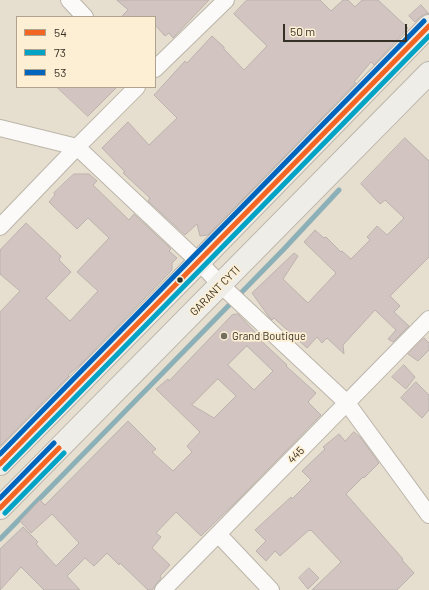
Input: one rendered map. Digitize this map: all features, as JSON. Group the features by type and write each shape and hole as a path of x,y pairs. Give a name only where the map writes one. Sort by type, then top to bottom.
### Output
{"main road":[{"path":"0,464 429,26"},
{"name":"GARANT CYTI","path":"0,508 429,73"}],"street":[{"path":"69,0 84,16"},
{"path":"156,68 226,0"},
{"path":"0,227 136,88"},
{"path":"0,128 77,147 347,403 429,515"},
{"name":"445","path":"163,590 429,319"},
{"path":"218,534 271,590"}],"building":[{"path":"117,0 209,0 173,38 169,33 165,36 156,26 156,16 122,16 128,10"},
{"path":"247,0 320,0 331,11 343,0 348,0 355,7 362,0 378,0 408,28 374,65 371,62 354,82 356,83 208,235 200,236 197,224 185,235 148,201 150,198 123,173 125,172 102,148 128,122 149,145 177,118 154,95 185,61 187,63 212,36 244,70 267,46 234,14"},
{"path":"421,5 429,14 425,14 415,22 409,16"},
{"path":"58,88 116,88 88,116"},
{"path":"405,138 429,161 429,257 390,296 400,306 394,312 409,326 393,342 388,339 396,330 375,310 343,345 344,354 327,338 322,343 317,337 307,348 274,318 272,320 269,317 252,293 294,253 298,256 283,279 308,303 336,273 304,242 315,230 324,238 326,237 341,252 342,251 351,259 370,240 367,237 377,226 387,235 404,218 385,200 380,204 361,184"},
{"path":"74,174 89,174 97,181 93,185 129,220 134,214 171,249 169,251 177,258 172,263 172,270 0,446 0,312 20,291 0,274 0,250 26,223 61,256 59,260 71,272 46,298 70,321 98,291 77,272 109,238 88,218 77,229 49,202 55,195 54,193"},
{"path":"238,314 258,335 256,336 316,393 308,402 321,415 201,536 176,512 156,533 161,537 152,548 170,565 160,576 161,578 152,590 148,590 120,563 119,565 107,553 94,566 85,558 67,576 80,590 44,590 21,567 0,590 0,549 23,527 38,542 36,544 56,566 79,543 52,514 31,533 20,521 40,500 45,505 128,421 156,449 152,452 173,471 192,452 187,446 200,432 156,389 168,379 169,381 232,315","holes":["247,346 273,371 254,390 228,365","218,379 236,396 214,418 192,405"]},
{"path":"424,338 429,343 429,350 418,361 408,354"},
{"path":"404,365 415,377 406,389 392,377"},
{"path":"416,382 429,395 429,410 422,418 401,398"},
{"path":"354,432 361,438 379,463 346,494 414,573 397,590 312,590 341,562 311,530 309,530 280,556 275,551 266,561 256,551 266,541 255,530 291,497 292,499 311,480 302,471 325,449 323,447 339,434 345,441"},
{"path":"309,568 319,578 308,589 299,578"}],"waterway":[{"path":"0,539 283,250 339,190"}],"transit line":[{"name":"53","path":"0,454 424,21"},
{"name":"54","path":"0,464 429,26"},
{"name":"73","path":"5,469 429,36"},
{"name":"53","path":"0,498 54,443"},
{"name":"54","path":"0,508 59,448"},
{"name":"73","path":"5,513 64,453"}],"place":[{"name":"Grand Boutique","path":"224,336"}]}
